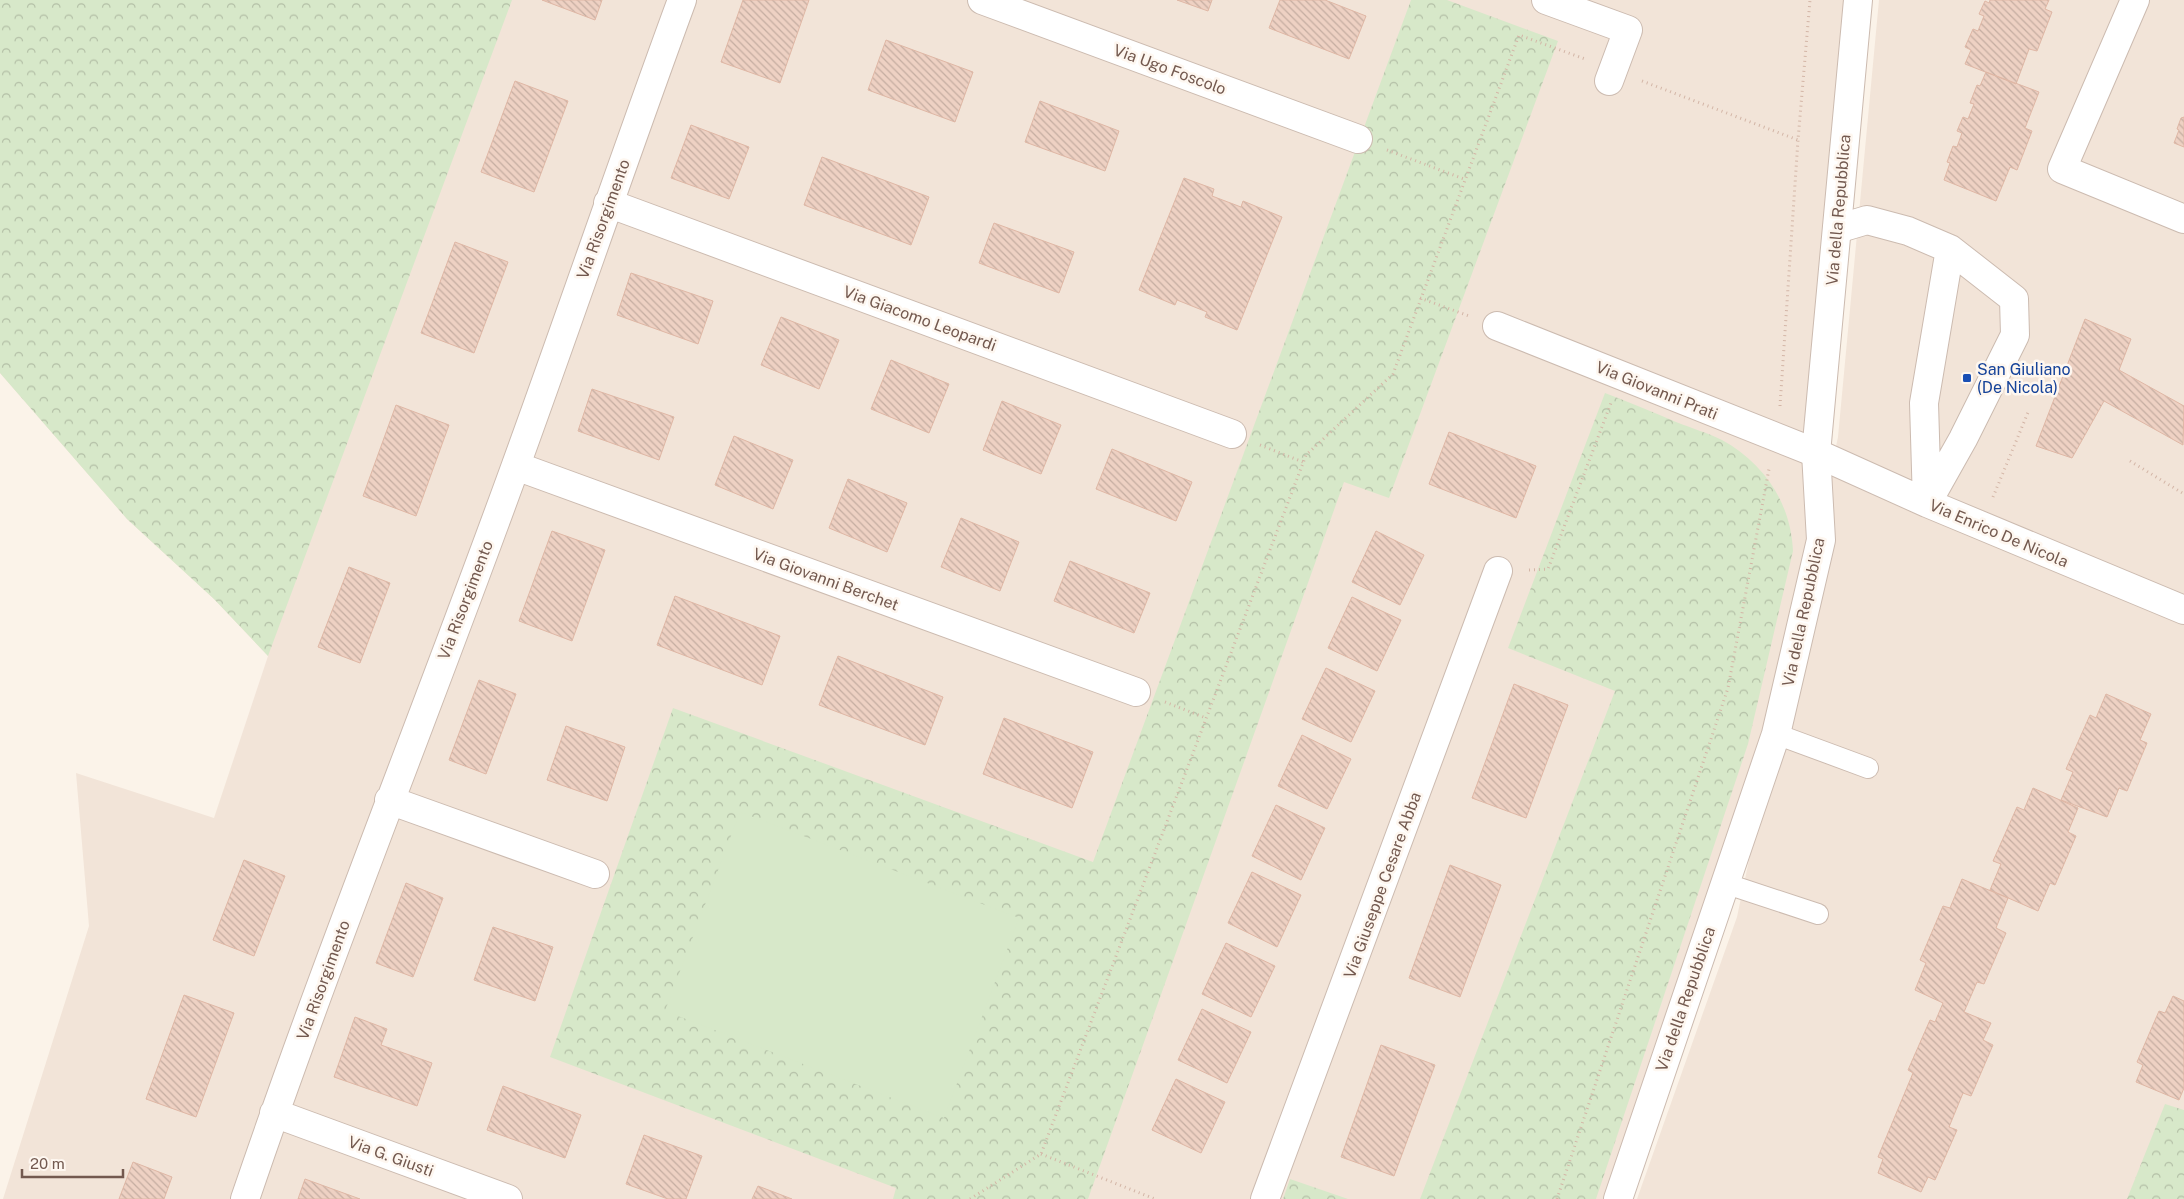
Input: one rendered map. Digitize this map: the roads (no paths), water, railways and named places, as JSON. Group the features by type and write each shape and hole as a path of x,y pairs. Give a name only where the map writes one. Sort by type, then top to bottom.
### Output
{"street":[{"name":"Via Risorgimento","path":"244,1199 389,800 516,466 608,203 682,0"},
{"name":"Via Ugo Foscolo","path":"982,0 1358,139"},
{"path":"1546,0 1628,30 1611,76"},
{"name":"Via della Repubblica","path":"1618,1199 1776,734 1821,540 1816,453 1858,0"},
{"path":"2135,0 2062,169 2184,219"},
{"name":"Via Giacomo Leopardi","path":"608,203 1232,434"},
{"path":"1837,229 1867,220 1908,231 1950,249 2014,299 2015,335 1963,439 1926,503"},
{"path":"1926,503 1924,403 1950,249"},
{"name":"Via Giovanni Prati","path":"1497,326 1816,453"},
{"name":"Via Enrico De Nicola","path":"1816,453 1926,503 2184,610"},
{"name":"Via Giovanni Berchet","path":"516,466 1136,692"},
{"name":"Via Giuseppe Cesare Abba","path":"1265,1199 1498,571"},
{"path":"389,800 595,874"},
{"name":"Via G. Giusti","path":"274,1113 508,1199"}],"lane":[{"path":"1776,734 1868,768"},
{"path":"1724,883 1818,914"}],"place":[{"name":"San Giuliano (De Nicola)","path":"1967,378"}]}
